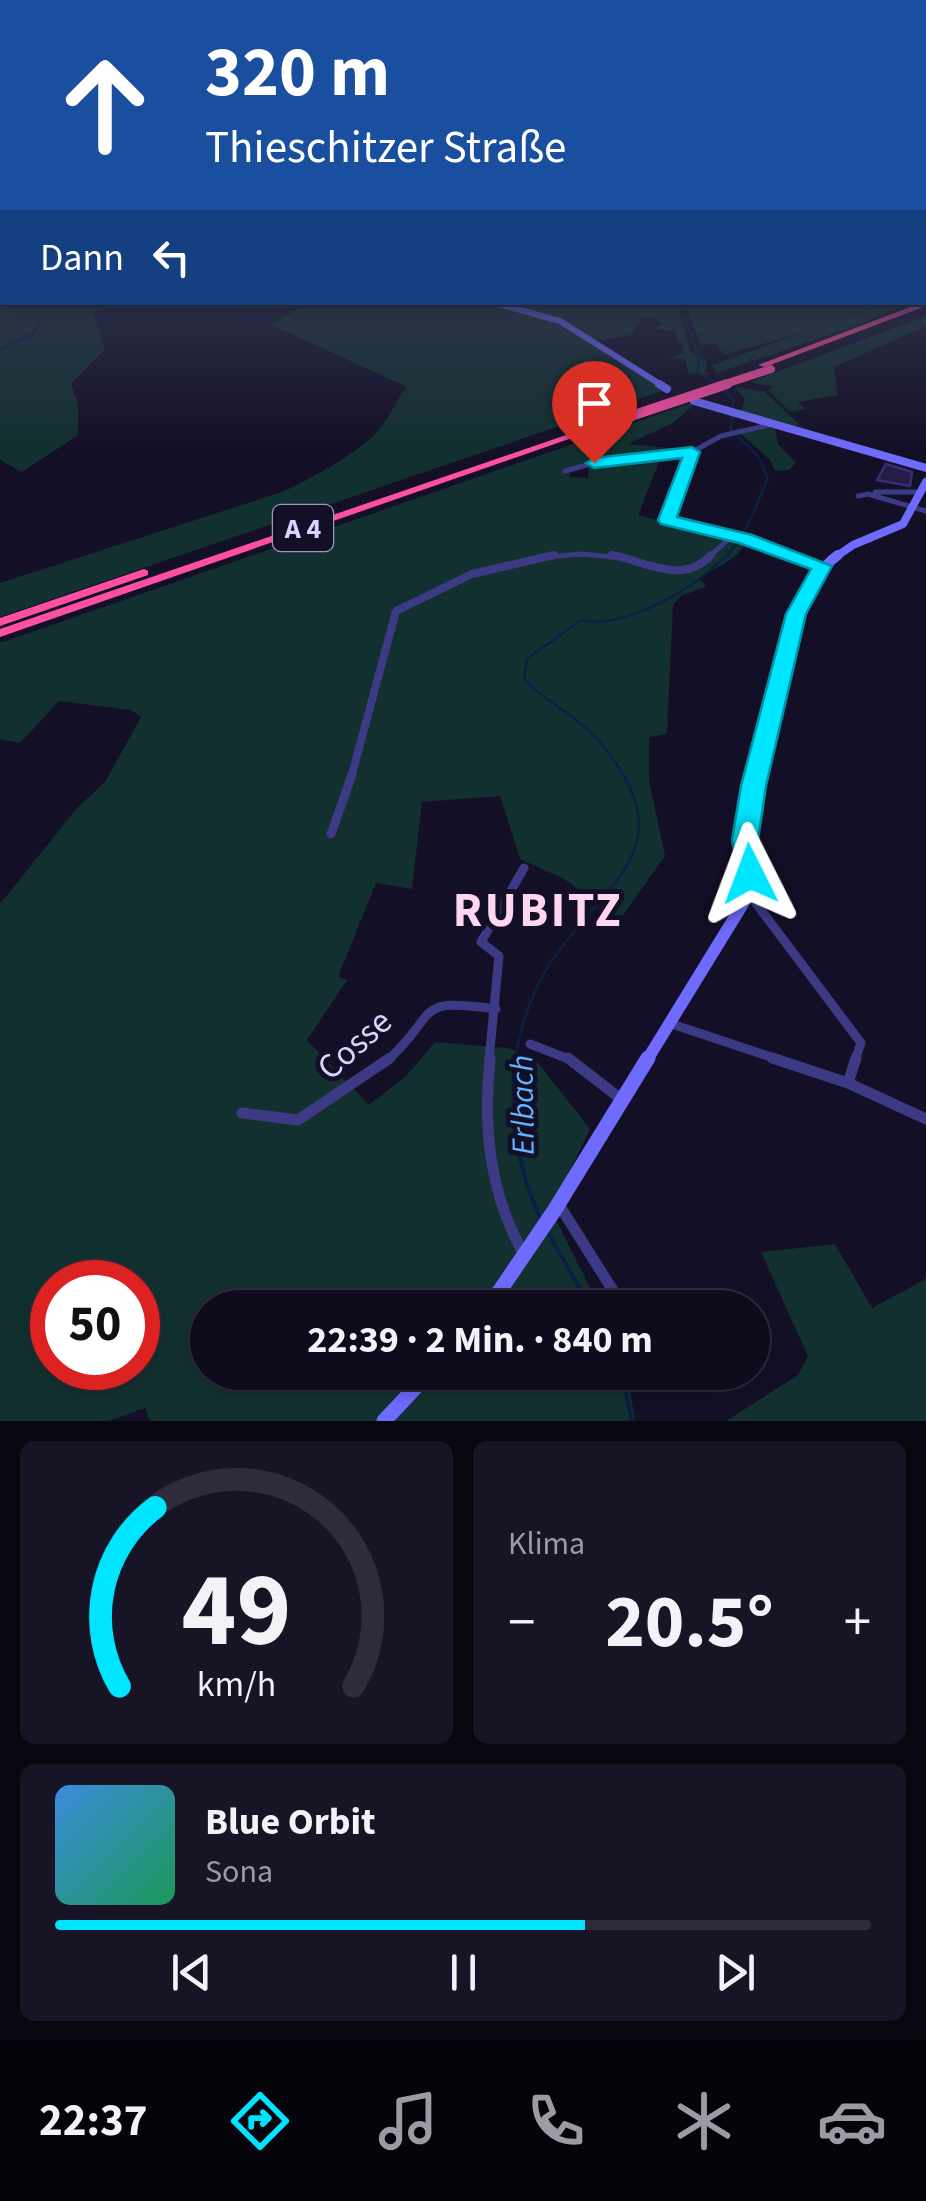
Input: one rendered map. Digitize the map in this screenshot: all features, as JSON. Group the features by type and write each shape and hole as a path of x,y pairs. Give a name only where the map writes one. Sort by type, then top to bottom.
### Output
{"highway":[{"name":"A 4","path":"0,622 766,367 896,318"},
{"name":"A 4","path":"0,634 603,422"}],"main road":[{"path":"550,318 667,390"},
{"path":"694,402 926,468"},
{"path":"500,1290 672,1024 749,894 745,840 754,786 796,614 822,566 853,545 892,532 903,524 926,482"},
{"path":"384,1421 413,1390"}],"street":[{"path":"564,471 594,463 692,452 730,433 772,424"},
{"path":"692,452 667,520 738,537 822,566"},
{"path":"858,496 920,492"},
{"path":"868,494 926,511"},
{"path":"331,834 362,746 396,611 472,574 519,560 584,554 688,571 704,563 720,540 738,537"},
{"path":"524,868 512,892 492,915 481,942 498,956 489,1082 494,1168 505,1221 524,1256"},
{"path":"749,894 771,918 861,1043 848,1083"},
{"name":"Cosse","path":"242,1113 298,1120 378,1069 402,1048 422,1017 434,1007 448,1002 496,1010"},
{"path":"672,1024 848,1083 926,1120"},
{"path":"530,1044 565,1055 621,1098"},
{"path":"556,1207 612,1290"}],"green space":[{"path":"0,318 95,318 105,349 71,384 78,404 78,435 22,472 0,460"},
{"path":"283,318 542,318 562,324 665,390 0,617 0,583 282,492 343,459 380,429 407,387 272,325"},
{"path":"556,318 642,318 630,336 595,340"},
{"path":"647,318 681,318 690,351 707,361 705,371 710,375 688,373 685,359 670,358 683,353 683,346 676,339 677,331 655,329 662,323"},
{"path":"691,318 842,318 813,329 843,318 873,318 717,373 712,365 810,330 724,355 716,344 701,345"},
{"path":"926,318 926,326 834,367 838,395 798,402 805,409 790,412 768,390 774,387 750,382"},
{"path":"735,388 765,392 802,427 740,413 745,399"},
{"path":"695,404 671,424 628,444 690,450 593,462 571,470 569,477 589,478 588,466 595,464 661,457 638,515 745,545 736,556 699,579 707,586 681,596 673,605 667,734 649,737 649,781 665,856 620,919 564,879 520,859 500,796 422,802 412,889 376,883 338,977 347,980 307,1040 369,1105 406,1076 435,1042 506,1048 532,1055 590,1129 551,1210 591,1290 190,1290 190,1390 630,1390 635,1421 150,1421 145,1408 109,1421 0,1421 0,904 77,808 105,782 141,717 131,710 59,701 20,743 0,739 0,643"},
{"path":"775,428 778,444 796,463 789,470 775,471 770,460 740,433"},
{"path":"791,614 803,619 769,775 753,767"},
{"path":"835,1244 872,1308 926,1279 926,1421 726,1421 798,1375 808,1356 761,1252"}],"building":[{"path":"886,464 912,472 910,486 877,480"}],"waterway":[{"path":"0,350 33,334 42,318"},
{"name":"Erlbach","path":"685,318 699,359 697,372 717,384"},
{"name":"Erlbach","path":"515,1060 528,1008 539,983 553,959 615,883 630,860 638,836 637,810 626,779 592,734 524,679 527,659 581,620 621,618 666,600 707,573 737,543 768,479 758,456 731,430 734,402 724,388"},
{"name":"Erlbach","path":"515,1058 513,1100 517,1140 541,1220"},
{"name":"Erlbach","path":"547,1231 581,1290"},
{"name":"Erlbach","path":"625,1390 632,1421"}],"district":[{"name":"RUBITZ","path":"538,909"}],"route":[{"path":"594,463 692,452 667,520 746,539 822,566 796,614 754,786 745,840 750,874"}]}
